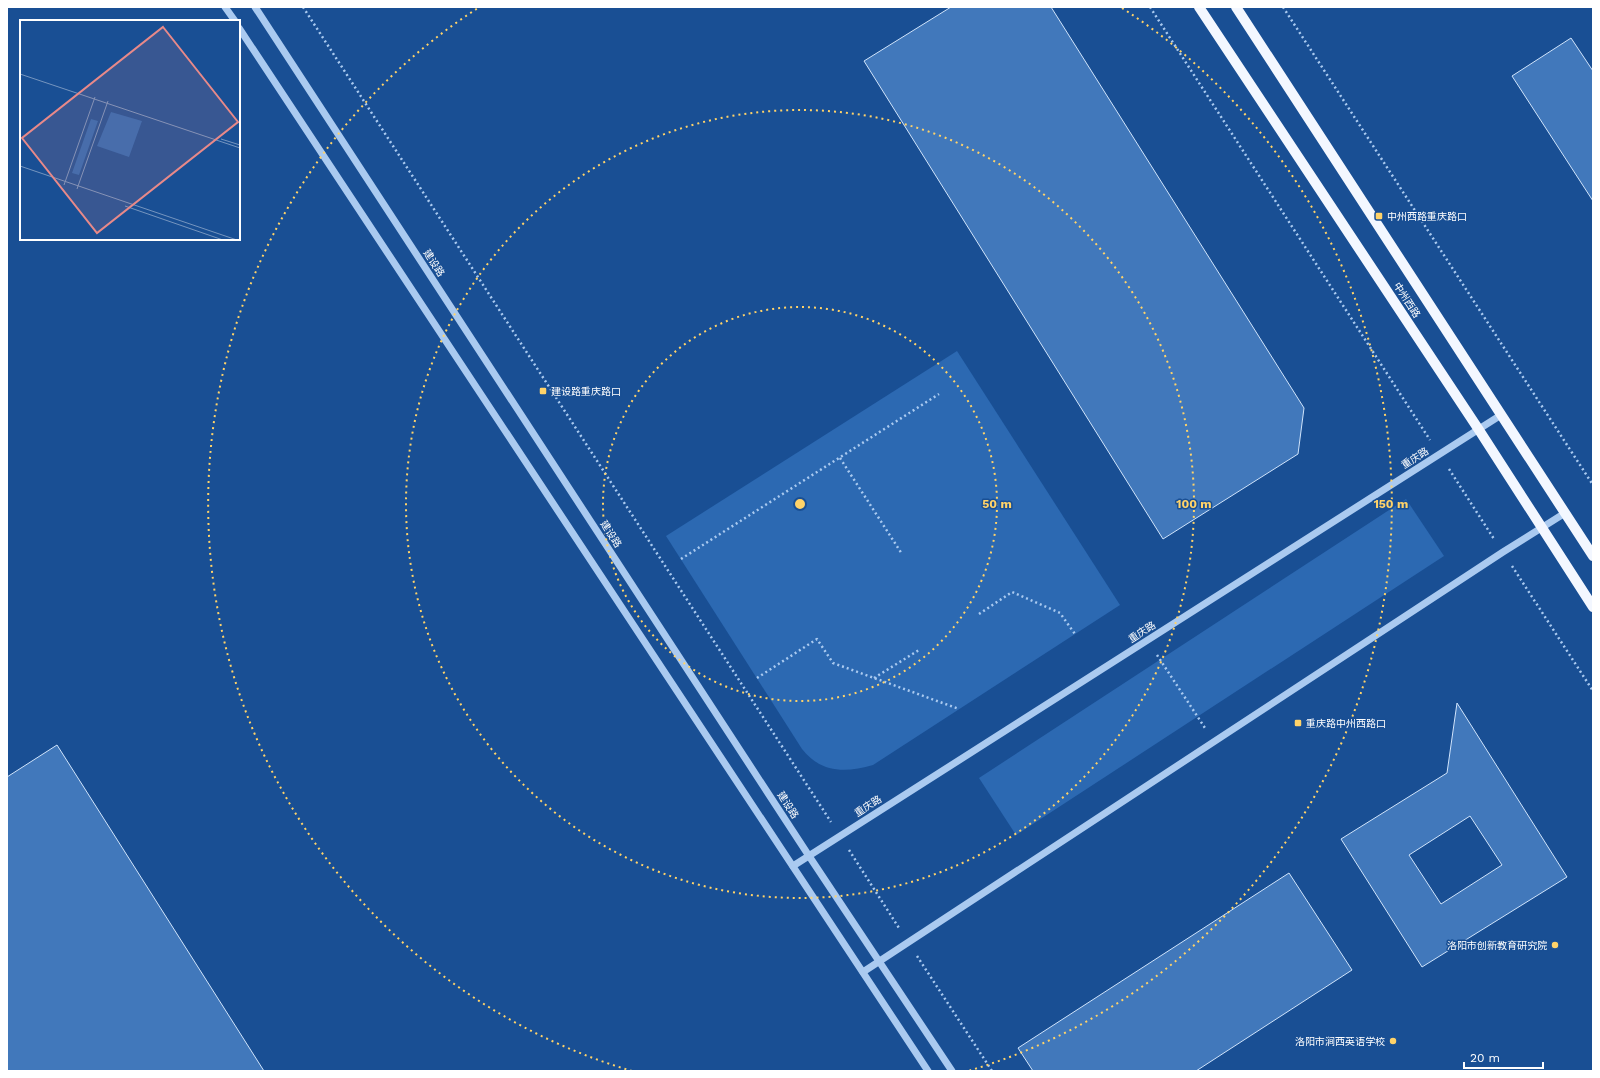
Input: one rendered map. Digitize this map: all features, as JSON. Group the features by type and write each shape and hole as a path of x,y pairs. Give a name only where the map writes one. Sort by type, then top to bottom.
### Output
{"main road":[{"name":"中州西路","path":"1199,7 1479,430 1593,607"},
{"name":"中州西路","path":"1236,7 1593,556"}],"street":[{"path":"225,7 234,20"},
{"name":"建设路","path":"255,7 809,856 952,1071"},
{"path":"240,30 928,1071"},
{"name":"重庆路","path":"793,866 1501,415"},
{"path":"863,972 1502,552 1565,513"}],"path":[{"path":"303,7 992,1071"},
{"path":"1150,7 1593,691"},
{"path":"1283,7 1593,485"},
{"path":"681,559 939,394"},
{"path":"840,458 902,554"},
{"path":"979,614 1012,592 1060,613 1075,634"},
{"path":"756,678 817,639 833,663 959,709"},
{"path":"1147,641 1214,742"},
{"path":"874,678 919,650"}],"shaded area":[{"path":"957,351 1120,605 873,765 863,768 843,770 825,767 809,757 802,749 666,536"},
{"path":"1406,499 1444,556 1016,835 979,778"}],"building":[{"path":"951,7 1051,7 1304,408 1298,454 1163,539 864,61"},
{"path":"1571,38 1593,71 1593,201 1512,76"},
{"path":"1457,703 1567,877 1422,967 1341,839 1447,773","holes":["1470,816 1502,865 1441,904 1409,855"]},
{"path":"57,745 264,1071 7,1071 7,777"},
{"path":"1289,873 1352,970 1196,1071 1033,1071 1018,1048"}],"place":[{"name":"中州西路重庆路口","path":"1379,216"},
{"name":"建设路重庆路口","path":"543,391"},
{"name":"重庆路中州西路口","path":"1298,723"},
{"name":"洛阳市创新教育研究院","path":"1555,945"},
{"name":"洛阳市涧西英语学校","path":"1393,1041"}]}
